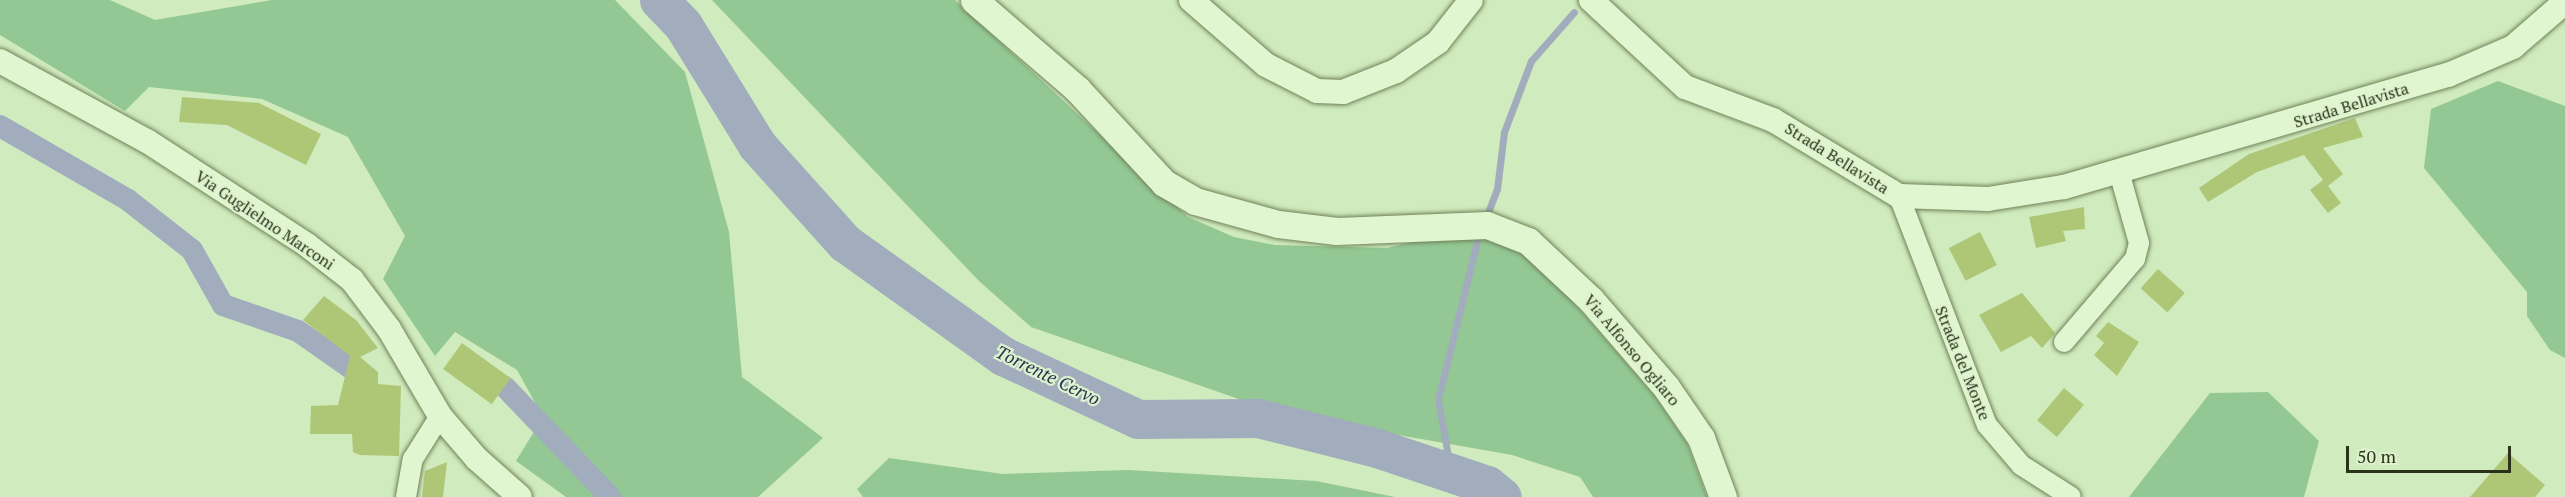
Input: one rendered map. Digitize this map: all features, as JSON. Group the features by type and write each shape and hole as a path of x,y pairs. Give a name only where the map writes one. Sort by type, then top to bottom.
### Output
{"main road":[{"name":"Via Alfonso Ogliaro","path":"974,0 1077,89 1164,183 1195,201 1278,225 1337,231 1467,226 1505,231 1551,258 1666,387 1701,438 1723,497"}],"street":[{"path":"1191,0 1266,65 1317,91 1343,92 1396,71 1438,42 1472,0"},
{"name":"Strada Bellavista","path":"1591,0 1685,87 1773,120 1899,196 1988,199 2119,172 2448,75 2513,46 2565,2"},
{"name":"Via Guglielmo Marconi","path":"0,62 147,141 307,245 352,280 389,329 440,416 477,459 520,497"},
{"path":"2064,342 2135,259 2139,243 2119,172"},
{"name":"Strada del Monte","path":"1899,196 1987,424 2021,465 2071,497"},
{"path":"406,497 413,459 440,416"}],"green space":[{"path":"0,0 110,0 155,20 272,0 615,0 685,72 729,232 742,377 823,438 758,497 566,497 516,461 543,417 517,370 455,332 435,356 383,279 405,236 348,137 262,99 149,87 125,111 0,35"},
{"path":"712,0 955,0 1188,217 1234,237 1275,245 1387,248 1460,230 1526,248 1654,395 1687,443 1707,497 1593,497 1580,477 1512,455 1285,415 1031,327 979,281"},
{"path":"2498,81 2565,106 2565,358 2550,350 2527,316 2527,292 2424,168 2431,109"},
{"path":"2268,392 2319,441 2304,497 2129,497 2210,393"},
{"path":"889,458 1003,474 1128,470 1316,481 1395,497 863,497 857,489"}],"building":[{"path":"182,97 259,103 321,134 306,165 227,125 179,122"},
{"path":"2355,118 2363,137 2323,148 2343,174 2328,186 2341,203 2328,213 2310,190 2323,180 2304,155 2257,172 2208,202 2199,188 2249,154"},
{"path":"2084,207 2085,229 2063,231 2066,241 2036,248 2029,217"},
{"path":"1980,232 1997,265 1966,281 1949,248"},
{"path":"2158,269 2185,293 2167,312 2141,288"},
{"path":"2022,293 2055,333 2042,348 2031,336 2001,352 1979,315"},
{"path":"324,296 356,320 378,348 360,357 378,372 378,384 401,386 399,456 360,455 353,452 352,434 310,434 311,406 338,405 350,356 303,320"},
{"path":"2108,322 2139,342 2117,376 2094,355 2104,343 2096,336"},
{"path":"462,343 511,378 492,404 443,369"},
{"path":"2064,388 2084,405 2057,437 2037,420"},
{"path":"2508,453 2545,485 2535,497 2470,497"},
{"path":"447,462 443,497 422,497 425,471"}],"waterway":[{"name":"Torrente Cervo","path":"659,0 683,25 757,145 845,243 1003,356 1138,419 1258,418 1377,448 1487,485 1502,497"},
{"path":"1485,220 1497,189 1504,132 1531,61 1574,12"},
{"path":"0,126 128,200 192,250 223,305 298,331 362,376"},
{"path":"1451,473 1438,399 1479,233"},
{"path":"505,387 610,497"}]}
